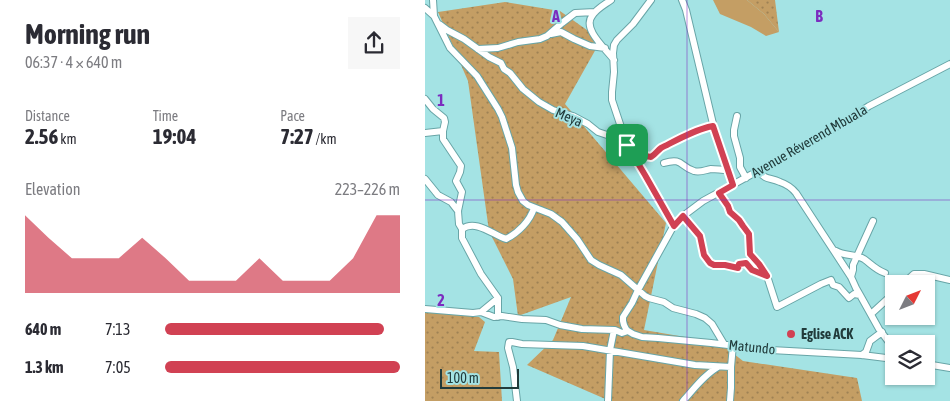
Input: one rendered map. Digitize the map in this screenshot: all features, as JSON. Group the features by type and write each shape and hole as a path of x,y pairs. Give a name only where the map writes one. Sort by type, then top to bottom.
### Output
{"street":[{"path":"433,0 434,16"},
{"path":"611,0 590,18 590,28 614,61"},
{"path":"651,0 614,45 615,72 612,92 627,145 674,226"},
{"path":"682,0 713,126 733,185"},
{"path":"425,8 434,16 450,48 477,76 498,109 514,156 517,192 523,201 534,208 551,214 562,222 577,238 591,260 621,275 649,298 665,302 673,308 705,318 712,324 724,344"},
{"path":"478,50 505,47 517,42 540,39 575,13 595,12"},
{"name":"Meya","path":"438,23 501,63 523,89 539,102 553,110 573,116 598,132 607,134 627,145 641,155 651,157 658,150 666,146 706,127 713,126"},
{"path":"549,34 561,32 580,42 598,48 605,48"},
{"name":"Avenue Réverend Mbuala","path":"615,330 623,321 623,317 674,226 683,216 697,205 820,137 869,106 950,64"},
{"path":"425,99 443,118 445,122 443,139 461,166 456,181 462,192 458,211 462,238 481,274 499,298 498,317"},
{"path":"737,116 734,136 740,158 740,167 746,178"},
{"path":"425,133 443,131"},
{"path":"664,163 673,160 679,161 693,171 700,172 712,169 727,170"},
{"path":"759,171 763,176 791,187 802,201 835,250 885,336"},
{"path":"425,179 437,195 451,202 458,211"},
{"path":"719,193 730,212 739,220 750,236 750,254 767,276 777,307 831,280 833,285 839,287 849,298 854,294 860,295"},
{"path":"462,230 470,226 477,227 506,239 529,219 534,208"},
{"path":"683,216 700,236 704,255 710,263 738,268 739,264 746,263 752,270 767,276"},
{"path":"851,277 853,265 873,221"},
{"path":"835,250 839,253 863,259 878,271 885,273"},
{"path":"913,275 928,275"},
{"path":"935,277 950,280"},
{"path":"481,312 499,298"},
{"path":"871,314 885,301"},
{"name":"Matundo","path":"425,309 481,312 494,318 502,316 546,320 582,329 615,330 622,333 628,331 642,337 885,358"},
{"path":"623,321 628,331"},
{"path":"608,401 610,350 615,330"},
{"path":"862,355 867,352 871,341 882,332"},
{"path":"517,401 513,367 508,348 509,342 583,346 673,362 731,367"},
{"path":"729,401 733,345"},
{"path":"935,366 950,368"},
{"path":"683,401 703,378 719,367"}],"shaded area":[{"path":"713,0 747,0 764,14 779,32 766,36 751,27 720,14"},
{"path":"747,0 775,0 779,32 764,14"},
{"path":"505,2 560,11 601,40 565,104 666,223 644,330 720,343 743,361 857,378 862,401 610,401 527,365 553,340 571,297 518,316 513,279 489,231 468,81 438,12"},
{"path":"425,312 479,317 485,322 474,351 499,352 502,401 425,401"}],"place":[{"name":"Eglise ACK","path":"791,334"}],"route":[{"path":"713,126 733,185 719,193 730,212 736,216 750,236 750,254 767,276 752,270 746,263 739,264 738,268 725,265 717,266 710,263 705,258 700,236 683,216 674,226 627,145 641,155 651,157 661,148 683,137 713,126"}]}
